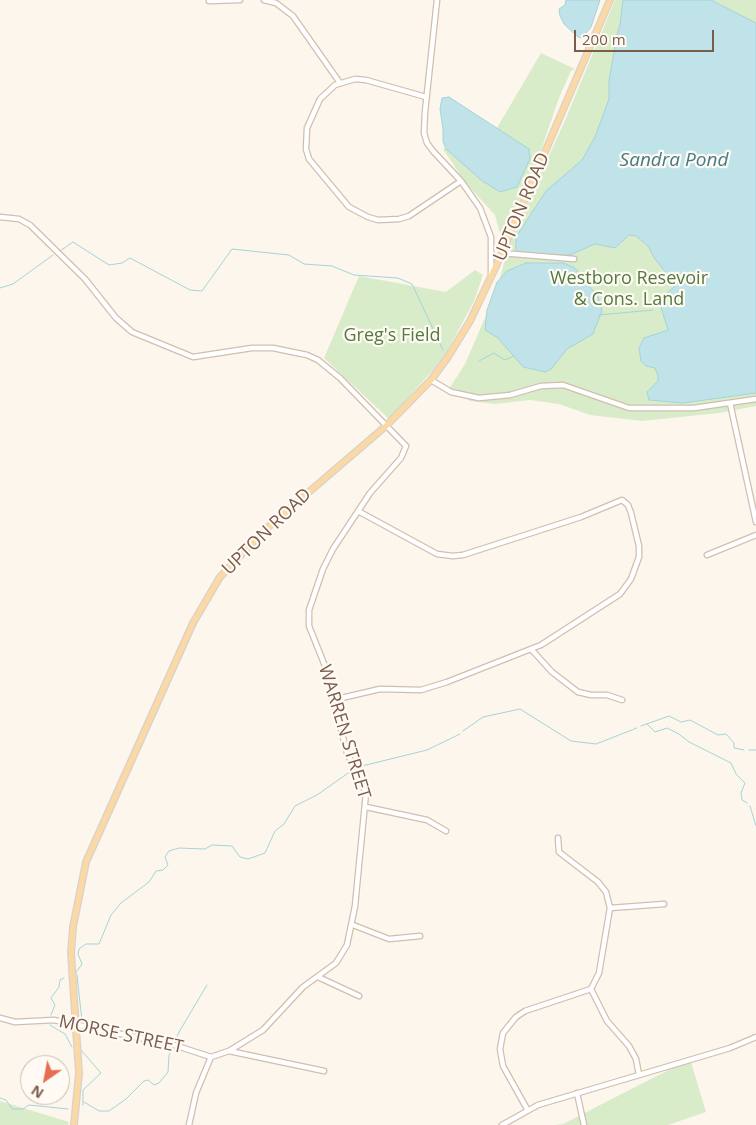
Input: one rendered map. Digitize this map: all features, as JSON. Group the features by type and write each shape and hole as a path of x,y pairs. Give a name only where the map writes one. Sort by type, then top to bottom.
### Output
{"main road":[{"name":"UPTON ROAD","path":"74,1125 79,1072 71,953 73,926 86,862 193,623 220,577 267,528 387,425 431,380 464,330 502,253 610,0"}],"street":[{"path":"209,1 240,0"},
{"path":"264,0 276,3 293,16 340,82"},
{"path":"438,0 424,122 427,143 480,208 489,227 492,248 490,278"},
{"path":"426,97 366,80 355,79 340,82 327,91 315,109 307,128 306,149 314,168 349,207 378,220 399,219 418,211 460,182"},
{"name":"WARREN STREET","path":"0,217 19,219 30,225 85,279 116,318 132,332 166,348 193,357 252,348 281,348 298,352 329,368 404,442 405,451 370,493 327,560 309,610 309,626 325,666 332,700 347,753 366,793 353,925 341,958 303,987 263,1030 228,1051 211,1057"},
{"path":"502,253 574,259"},
{"path":"431,380 451,392 479,398 510,395 541,386 562,385 629,408 694,408 756,399"},
{"path":"730,403 756,522"},
{"path":"332,700 380,689 421,690 447,682 531,649 610,602 631,579 639,557 639,546 631,513 623,501 618,500 580,518 463,555 453,556 437,554 358,511"},
{"path":"707,555 756,535"},
{"path":"531,649 552,672 578,692 590,695 607,695 622,700"},
{"path":"366,807 427,820 446,830"},
{"path":"527,1109 503,1066 500,1049 503,1033 516,1017 525,1011 591,989 599,973 610,908 608,898 601,885 559,852 558,838"},
{"path":"610,908 664,904"},
{"path":"353,925 389,939 420,936"},
{"path":"318,977 359,996"},
{"path":"591,989 607,1021 629,1046 636,1059 639,1075"},
{"name":"MORSE STREET","path":"0,1018 15,1022 54,1020 75,1026 174,1044 211,1057"},
{"path":"502,1125 527,1109 730,1048 756,1037"},
{"path":"228,1051 324,1071"},
{"path":"190,1125 196,1093 211,1057"},
{"path":"577,1093 584,1125"}],"green space":[{"name":"Westboro Resevoir & Cons. Land","path":"615,0 623,0 622,6 626,0 756,0 756,406 719,413 642,421 590,415 559,404 530,400 495,404 470,401 449,389 465,364 487,313 500,278 512,233 509,239 501,237 495,215 465,182 443,149 497,128 541,53 575,69 571,71 559,98 514,228 525,209 566,118"},
{"name":"Greg's Field","path":"475,270 483,275 474,301 443,359 389,419 324,358 359,276 446,292"},
{"path":"690,1059 706,1112 668,1125 555,1125 563,1124"},
{"path":"0,1101 69,1122 68,1125 0,1125"}],"water":[{"path":"566,0 600,0 591,27 582,38 578,37 564,24 560,16 559,9 565,5"},
{"name":"Sandra Pond","path":"623,0 711,0 756,23 756,393 683,403 649,400 647,392 658,381 658,376 655,368 646,366 641,361 639,348 644,338 668,330 660,304 662,297 675,284 655,259 648,246 636,236 629,235 615,248 595,244 570,255 523,255 516,250 516,237 546,191 582,160 595,137 609,99 609,81"},
{"path":"449,97 529,149 530,159 517,187 500,192 481,180 446,149 443,142 440,109 442,98"},
{"path":"526,263 564,263 575,268 598,297 602,311 593,334 567,349 551,369 546,372 523,367 498,338 485,330 487,310 497,282 507,271"}],"waterway":[{"path":"60,251 73,242 109,265 122,263 130,258 190,290 202,291 232,249 289,255 304,264 332,266 354,275 398,278 412,284 443,350"},
{"path":"0,288 13,284 53,255"},
{"path":"599,315 653,310"},
{"path":"479,361 494,353 505,360 514,356"},
{"path":"463,731 483,717 520,709 571,741 596,744 637,728"},
{"path":"641,726 669,716 681,722 690,720 718,735 726,734 734,743 734,748 744,750"},
{"path":"647,724 655,732 667,728 689,742 731,763 736,774 745,783 741,793 742,800 747,803"},
{"path":"358,767 427,750 460,734"},
{"path":"749,750 756,750"},
{"path":"75,974 82,964 78,954 79,949 86,944 99,944 111,915 121,903 149,882 156,871 163,870 168,865 165,857 169,851 179,848 205,849 212,845 232,846 240,857 248,859 265,853 275,831 284,824 295,806 317,795 351,771"},
{"path":"750,806 756,826"},
{"path":"77,975 82,1021"},
{"path":"51,1015 55,1005 51,998 59,987 60,980 64,978"},
{"path":"175,1042 207,985"},
{"path":"50,1025 65,1034 72,1047"},
{"path":"84,1102 99,1111 109,1111 126,1099 144,1081 148,1080 154,1085 159,1083 168,1072 169,1055 173,1048"},
{"path":"81,1050 101,1073 83,1090 83,1105"},
{"path":"0,1098 6,1100 12,1109 23,1109 29,1105 68,1109"}]}
